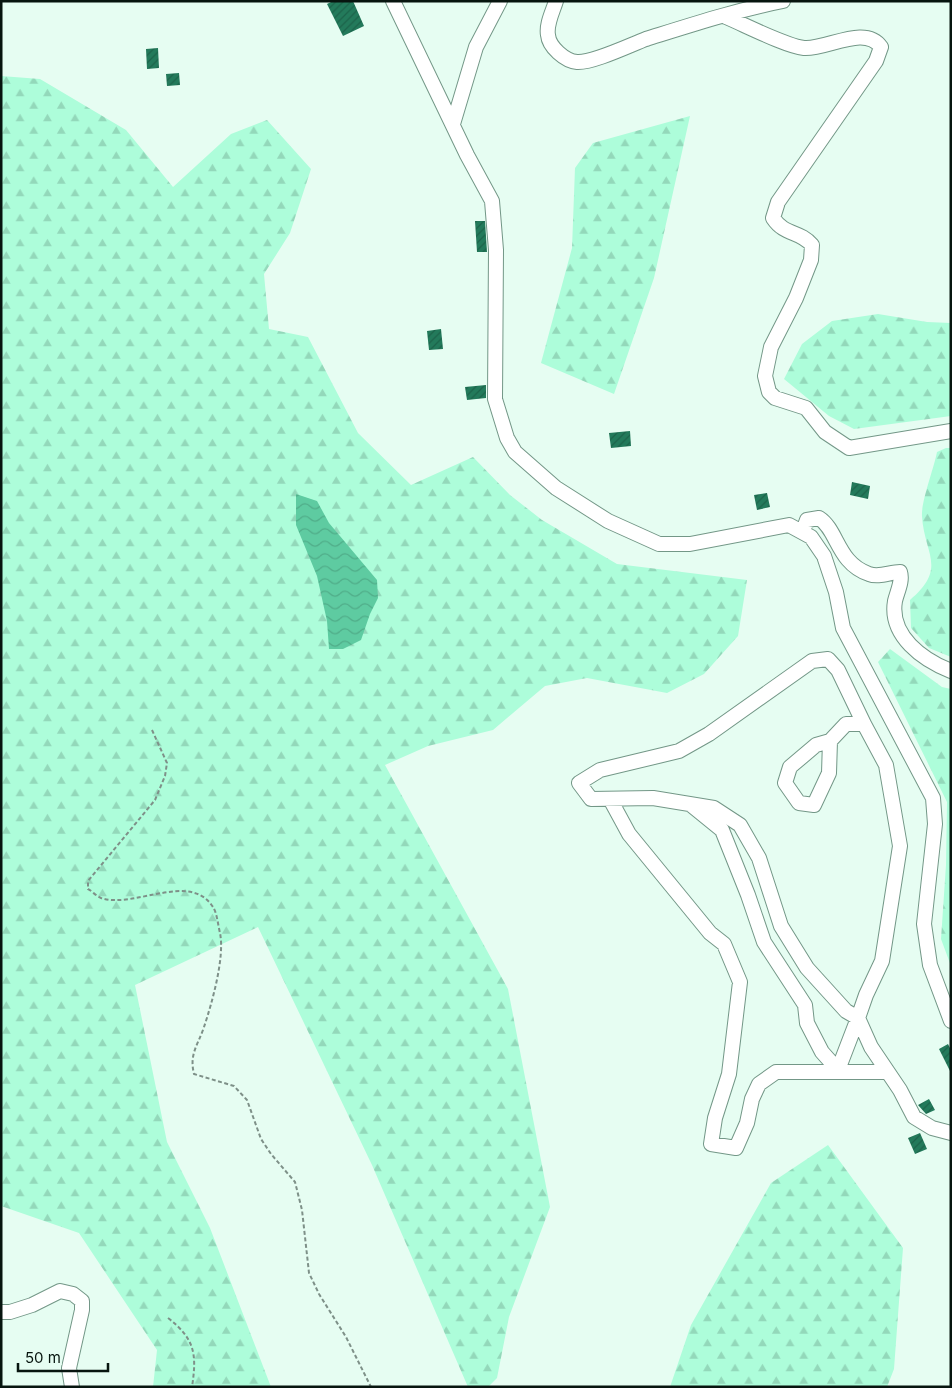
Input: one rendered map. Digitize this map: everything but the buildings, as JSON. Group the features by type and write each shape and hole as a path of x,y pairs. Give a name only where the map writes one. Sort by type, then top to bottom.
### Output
{"street":[{"path":"393,1 492,201 496,250 495,400 507,438 515,452 556,488 608,521 640,537 660,544 690,544 789,525 812,537 824,556 836,592 843,628 933,798 934,824 924,924 930,965 951,1021"},
{"path":"453,124 476,46 500,1"},
{"path":"556,1 548,35 552,45 564,57 577,62 726,16 783,1"},
{"path":"726,16 805,48 845,39 868,38 877,41 881,47 876,61 778,202 773,218 779,228 806,238 812,245 811,260 796,298 770,347 765,376 769,392 775,398 806,408 825,432 849,448 951,431"},
{"path":"803,531 807,520 819,518 826,522 844,556 862,570 868,574 878,576 900,572 902,577 895,604 896,621 901,634 914,650 940,667 951,671"},
{"path":"838,1070 858,1018 866,995 882,961 900,846 886,765 838,670 828,658 812,661 709,734 679,751 600,770 579,783 591,799 653,798 714,808 740,825 759,858 781,926 808,968 846,1011 858,1018 871,1047 914,1117 932,1128 951,1133"},
{"path":"830,741 846,724 864,724"},
{"path":"610,799 629,834 710,933 724,944 740,982 738,1021 729,1074 715,1118 711,1144 736,1148 747,1123 752,1099 759,1084 776,1072 838,1070 887,1072"},
{"path":"690,804 722,830 748,895 764,942 805,1005 806,1024 822,1052 838,1070"},
{"path":"1,1312 10,1312 32,1305 60,1291 73,1294 82,1301 82,1310 70,1368 72,1387"}],"path":[{"path":"152,730 167,763 165,776 155,800 88,881 88,889 100,898 126,900 184,890 202,895 214,908 220,936 217,982 204,1028 191,1060 194,1074 234,1086 247,1100 261,1139 270,1154 295,1182 302,1210 309,1273 372,1387"},
{"path":"168,1318 184,1330 191,1344 196,1364 192,1387"}],"green space":[{"path":"1,76 40,79 126,130 173,187 231,134 267,120 311,169 290,233 264,274 269,329 308,337 358,433 411,485 473,457 510,495 542,520 617,564 747,580 738,636 704,674 667,693 587,678 545,686 493,730 428,746 385,765 508,989 550,1207 509,1317 497,1378 488,1387 468,1387 372,1165 258,927 135,985 167,1142 210,1228 271,1387 153,1387 157,1350 79,1233 1,1206"},
{"path":"690,116 654,278 614,394 541,363 572,248 575,168 593,143"},
{"path":"878,314 927,322 951,323 951,416 854,429 829,416 784,379 802,344 832,321"},
{"path":"951,448 951,657 929,648 911,628 910,600 922,589 931,569 922,510 937,452"},
{"path":"890,649 942,687 951,689 951,966 941,939 946,865 947,802 878,662"},
{"path":"828,1145 903,1248 894,1369 887,1387 670,1387 691,1325 771,1183"}],"water":[{"path":"296,494 317,501 329,523 377,580 378,598 361,640 343,649 329,649 327,621 317,576 296,525"}]}
